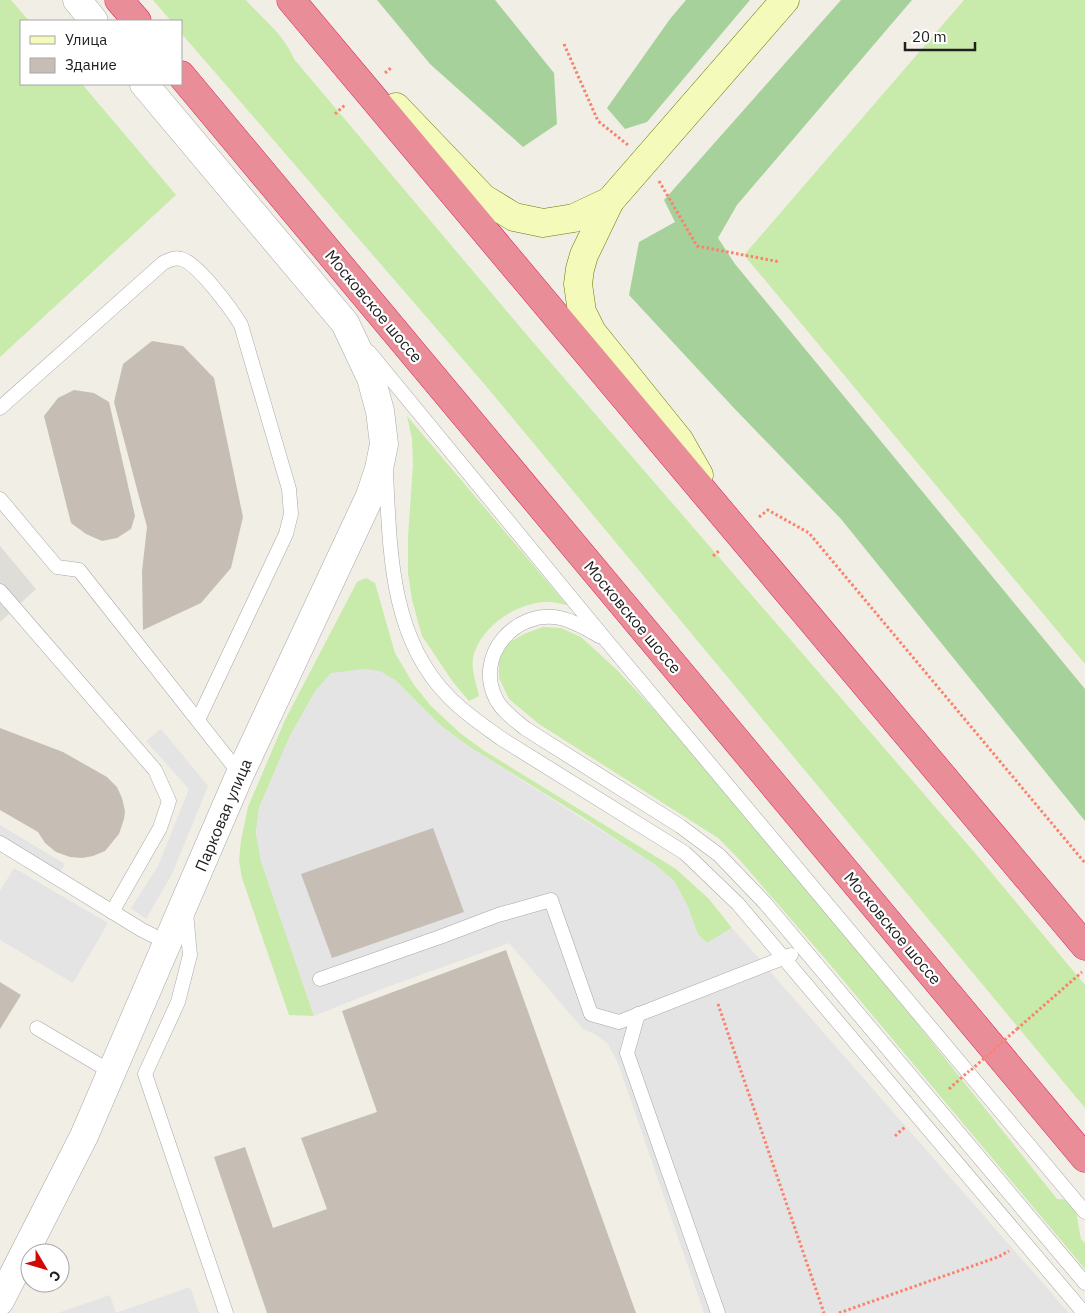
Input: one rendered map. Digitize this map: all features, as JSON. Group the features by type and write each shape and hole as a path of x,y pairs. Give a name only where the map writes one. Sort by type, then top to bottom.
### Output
{"highway":[{"path":"119,0 136,20"},
{"path":"291,0 1085,946"},
{"name":"Московское шоссе","path":"182,76 1085,1158"}],"street":[{"path":"77,0 93,20"},
{"path":"717,507 679,440 592,332 582,312 578,284 580,269 584,255 610,201 785,0"},
{"path":"324,40 374,82 483,198 514,217 543,223 574,218 610,201"},
{"name":"Парковая улица","path":"0,1301 84,1136 240,774 370,496 379,469 384,444 380,411 371,378 345,323 145,85"}],"lane":[{"path":"0,408 163,263 172,258 183,259 192,265 229,305 244,334 289,489 291,514 286,534 198,720"},
{"path":"345,323 605,639 1085,1212"},
{"path":"384,444 390,546 398,597 408,634 423,664 448,696 502,739 685,852 738,904 1084,1313"},
{"path":"0,499 57,567 79,570 240,774"},
{"path":"0,591 155,770 169,801 160,828 112,912"},
{"path":"605,639 560,618 543,618 529,621 516,627 502,639 492,655 490,667 496,699 510,716 526,729 680,826 719,855 765,904 1085,1282"},
{"path":"0,843 112,912 168,943"},
{"path":"320,979 440,938 498,915 551,900 591,1014 618,1022 803,950"},
{"path":"185,902 190,955 178,1002 145,1074 226,1313"},
{"path":"638,1014 627,1053 718,1313"},
{"path":"37,1028 111,1072"}],"path":[{"path":"713,556 768,510 809,533 1085,863"},
{"path":"949,1089 1085,970"},
{"path":"718,1004 824,1313"},
{"path":"839,1313 998,1257 1023,1243"}],"shaded area":[{"path":"0,546 36,589 0,622"},
{"path":"364,669 380,671 395,680 440,725 468,746 654,864 674,881 687,905 698,935 707,943 732,928 1069,1313 704,1313 618,1063 608,1044 595,1034 583,1029 509,943 379,990 314,1016 261,861 256,833 259,808 290,736 316,690 331,673"},
{"path":"161,729 208,786 172,874 146,919 131,908 158,866 189,789 146,741"},
{"path":"0,825 65,864 55,880 0,847"},
{"path":"14,868 108,923 73,983 0,940 0,891"},
{"path":"190,1287 199,1313 116,1313"},
{"path":"110,1295 116,1313 58,1313"}],"green space":[{"path":"0,0 11,0 28,20 20,20 20,85 83,85 176,195 0,357"},
{"path":"153,0 246,0 273,28 290,50 294,59 532,341 975,853 1085,985 1085,1108 486,386 182,34 182,20 170,20"},
{"path":"377,0 495,0 554,73 557,124 523,147 430,64"},
{"path":"686,0 750,0 647,122 625,129 607,108 670,19"},
{"path":"841,0 912,0 737,205 718,238 735,264 1085,689 1085,821 841,519 629,295 639,242 675,222 664,200"},
{"path":"964,0 1085,0 1085,664 744,255"},
{"path":"407,416 567,605 550,602 534,604 513,611 494,624 480,641 473,656 473,668 479,696 469,701 453,682 422,636 412,600 408,573 408,536 413,465 412,439"},
{"path":"366,578 375,583 395,653 414,685 431,706 460,733 483,750 676,869 709,899 732,928 707,943 698,935 687,905 674,881 654,864 468,746 440,725 395,680 379,671 316,690 290,736 259,808 256,833 261,861 314,1016 289,1015 242,878 239,861 241,840 248,807 285,720 357,582"},
{"path":"543,627 561,628 581,637 617,670 673,730 810,889 1057,1199 1074,1200 1081,1239 1085,1243 1085,1269 822,955 738,858 718,838 539,724 509,699 499,678 499,659 508,643 524,634"}],"building":[{"path":"152,341 183,346 214,378 243,517 231,568 201,603 143,630 142,571 147,527 114,402 123,364"},
{"path":"74,390 94,393 109,402 135,516 131,529 117,538 102,541 86,534 71,523 44,416 58,398"},
{"path":"0,728 63,752 107,777 117,787 125,811 124,819 119,834 105,851 82,858 70,857 56,852 45,843 38,832 0,810"},
{"path":"433,828 464,912 332,958 301,874"},
{"path":"506,950 636,1313 267,1313 214,1157 245,1147 273,1228 327,1209 301,1138 377,1112 342,1011"},
{"path":"0,982 21,995 0,1029"}]}
